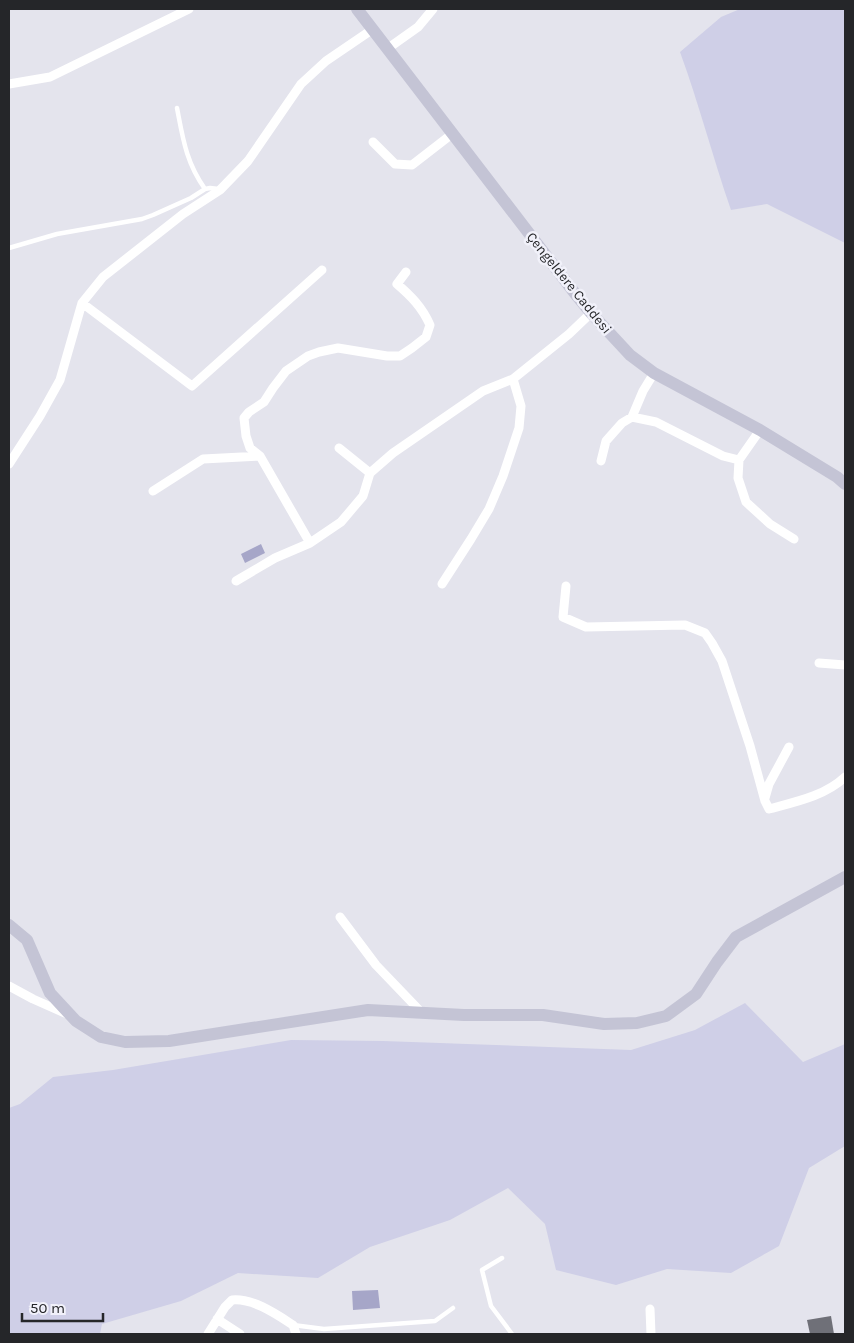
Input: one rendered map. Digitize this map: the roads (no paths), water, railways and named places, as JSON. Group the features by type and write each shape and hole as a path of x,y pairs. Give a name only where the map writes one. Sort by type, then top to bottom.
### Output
{"street":[{"path":"9,84 50,76 189,9"},
{"name":"Çengeldere Caddesi","path":"357,9 590,313 630,355 654,373 760,430 845,484"},
{"path":"387,49 418,27 433,9"},
{"path":"9,464 40,416 60,380 82,303 103,277 183,214 220,190 248,161 301,84 326,61 372,29"},
{"path":"373,142 395,164 412,165 452,134"},
{"path":"82,303 192,386 322,270"},
{"path":"310,543 260,456 250,448 246,436 244,418 249,412 264,402 286,371 308,356 338,348 387,356 400,356 426,337 430,325 425,313 411,295 396,284 406,272"},
{"path":"236,581 275,558 310,543 341,522 363,496 370,473 393,453 483,391 513,379 570,334 590,313"},
{"path":"601,461 606,442 622,423 632,417 643,391 654,373"},
{"path":"442,584 489,509 503,476 519,428 521,406 513,379"},
{"path":"632,417 656,422 723,456 739,460"},
{"path":"760,430 739,460 738,478 746,502 770,524 794,539"},
{"path":"340,448 370,473"},
{"path":"153,491 202,459 260,456"},
{"path":"566,586 563,617 586,626 685,625 705,633 722,661 750,746 764,801 769,809 808,799 839,783 845,777"},
{"path":"819,663 845,664"},
{"path":"764,801 769,784 790,747"},
{"path":"9,926 27,940 50,993 76,1021 102,1036 125,1042 169,1041 368,1010 464,1015 543,1015 604,1024 637,1023 666,1016 696,994 736,937 845,877"},
{"path":"340,917 376,966 422,1013"},
{"path":"9,986 72,1016"},
{"path":"208,1334 225,1307 232,1300 243,1299 275,1313 294,1330"},
{"path":"650,1309 651,1334"},
{"path":"217,1320 240,1334"}],"lane":[{"path":"177,108 186,155 197,179 205,189"},
{"path":"9,248 57,234 142,219 191,198 205,189 214,188 220,190"},
{"path":"502,1258 482,1270 491,1306 512,1334"},
{"path":"294,1330 435,1321 453,1308"}]}
